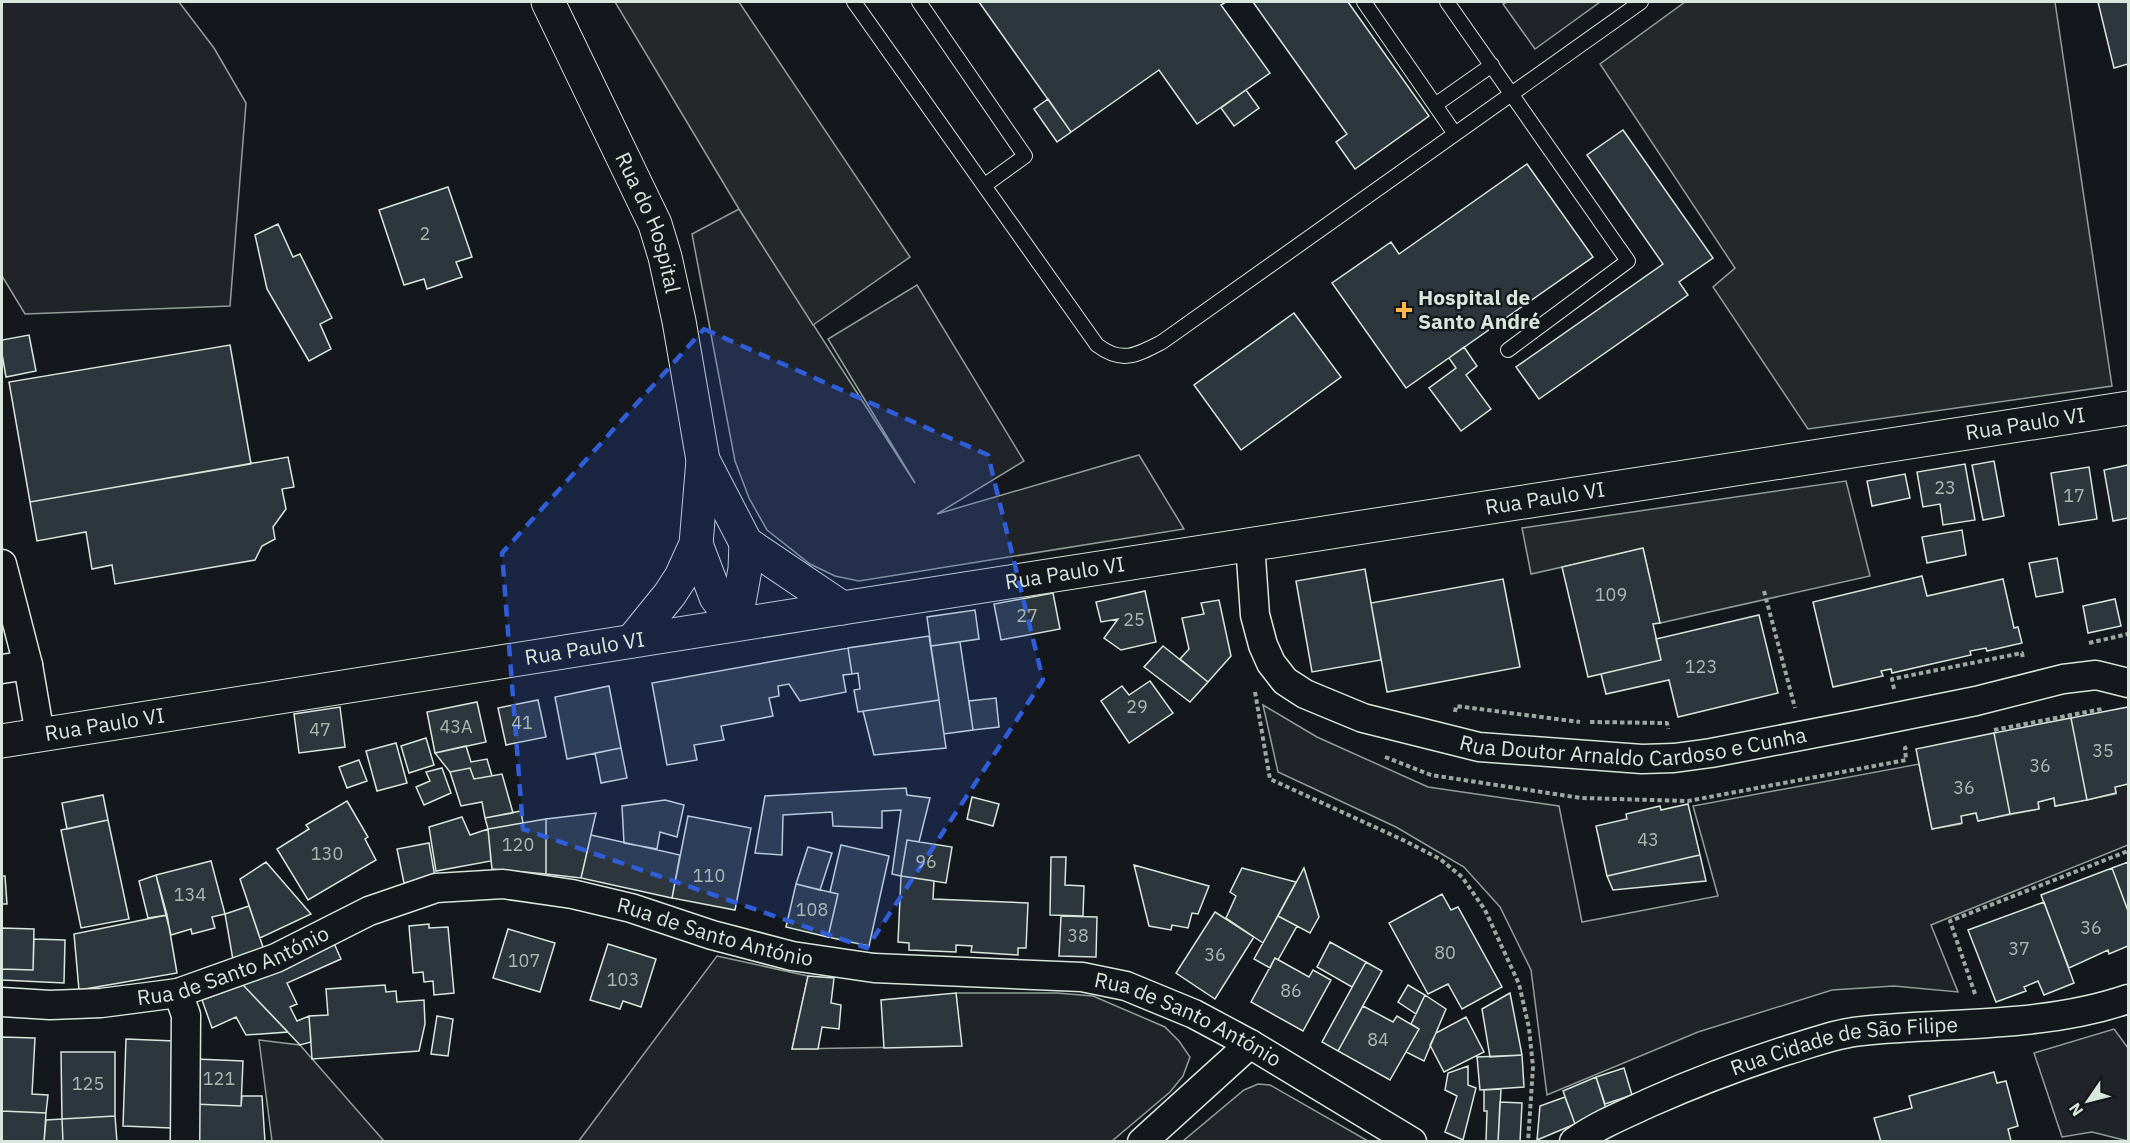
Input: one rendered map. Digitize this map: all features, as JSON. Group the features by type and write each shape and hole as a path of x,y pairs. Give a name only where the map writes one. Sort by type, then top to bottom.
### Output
{"main road":[{"name":"Rua do Hospital","path":"548,2 655,224 679,321 703,460 696,544 681,577 670,594 632,641"},
{"name":"Rua Paulo VI","path":"2,741 735,624 2128,408"},
{"name":"Rua do Hospital","path":"703,460 746,543 842,608"},
{"path":"735,624 745,569 746,543"},
{"name":"Rua do Hospital","path":"696,544 716,597 735,624"}],"street":[{"name":"Rua Doutor Arnaldo Cardoso e Cunha","path":"1250,544 1255,615 1263,645 1271,663 1286,681 1305,694 1363,718 1479,747 1642,759 1711,753 1976,701 2063,679 2096,675 2128,683"},
{"path":"2,564 15,667 40,735"},
{"name":"Rua de Santo António","path":"2,1002 50,1005 101,1003 178,993 276,958 369,911 436,888 503,884 572,894 630,908 712,935 792,956 874,968 1082,977 1126,986 1160,998 1250,1044 1412,1142"},
{"path":"178,993 186,1015 185,1142"},
{"name":"Rua Cidade de São Filipe","path":"1575,1142 1587,1133 1619,1117 1690,1085 1747,1063 1820,1040 1859,1031 1984,1023 2084,1011 2128,999"},
{"path":"1142,1142 1250,1044"}],"lane":[{"path":"854,2 1098,345 1109,354 1119,357 1145,350 1162,342 1641,2"},
{"path":"919,2 1025,156 985,185"},
{"path":"1364,2 1455,134"},
{"path":"1447,2 1628,261 1508,350"},
{"path":"1436,105 1492,65"}],"path":[{"path":"1764,591 1802,735"},
{"path":"2083,645 2128,634"},
{"path":"1254,689 1270,778 1440,859 1462,877 1485,910 1519,984 1529,1028 1533,1067 1528,1142"},
{"path":"1454,721 1456,706 1588,723 1667,723 1670,735"},
{"path":"1984,1023 1950,921 2128,851"}],"highlighted area":[{"path":"704,329 988,455 1043,680 867,948 523,829 502,553"}],"shaded area":[{"path":"2,2 179,2 214,48 246,103 230,306 25,314 2,276"},
{"path":"615,2 739,2 910,257 813,325 739,209"},
{"path":"1507,2 1600,2 1535,49 1503,4"},
{"path":"1685,2 2055,2 2112,386 1808,429 1713,287 1735,268 1600,64"},
{"path":"739,209 915,483 828,339 917,285 1024,461 937,514 1139,455 1184,529 859,581 835,576 810,564 767,530 749,498 735,461 692,234"},
{"path":"1846,481 1870,576 1660,623 1643,549 1531,574 1522,528"},
{"path":"1263,705 1317,737 1428,787 1559,806 1582,922 1718,896 1693,806 1919,764 1932,829 1961,824 1961,816 1976,813 1978,821 2039,809 2038,802 2054,798 2055,806 2116,794 2115,787 2128,784 2128,845 1931,925 1958,992 1894,986 1832,990 1698,1032 1547,1095 1531,970 1500,907 1464,867 1396,827 1278,772"},
{"path":"717,956 808,976 792,1049 961,1046 956,993 1057,993 1093,996 1165,1027 1190,1057 1183,1076 1170,1092 1112,1141 578,1142"},
{"path":"2114,1029 2128,1048 2128,1141 2092,1132 2062,1137 2034,1053"},
{"path":"259,1040 300,1045 384,1141 272,1141"},
{"path":"1258,1084 1270,1085 1368,1141 1183,1141 1244,1090"}],"building":[{"path":"979,2 1226,2 1221,5 1270,73 1197,124 1159,70 1071,132"},
{"path":"1253,2 1348,2 1429,116 1355,169 1336,142 1347,134"},
{"path":"2098,2 2128,2 2128,64 2114,68"},
{"path":"1246,90 1259,108 1234,126 1221,108"},
{"path":"1048,99 1071,132 1057,142 1034,109"},
{"path":"1623,130 1713,258 1679,282 1688,295 1539,399 1516,367 1663,264 1587,155"},
{"path":"1527,164 1593,257 1406,388 1332,283 1391,242 1399,254"},
{"path":"448,187 472,257 456,262 462,277 427,289 424,279 404,285 379,210"},
{"path":"278,224 293,257 300,254 332,318 320,324 331,349 309,361 267,289 255,235"},
{"path":"1294,313 1341,377 1241,450 1194,385"},
{"path":"29,335 36,371 6,377 2,340"},
{"path":"230,345 251,464 30,502 9,382"},
{"path":"1464,347 1477,366 1466,375 1491,409 1461,431 1429,388 1456,368 1449,358"},
{"path":"288,457 294,487 282,489 286,509 273,527 275,539 262,546 255,560 115,584 112,565 92,569 86,532 37,541 30,502"},
{"path":"1994,461 2004,516 1983,520 1972,465"},
{"path":"1965,464 1975,520 1943,525 1940,504 1923,507 1917,472"},
{"path":"2128,465 2128,518 2113,521 2104,470"},
{"path":"2089,467 2097,519 2059,525 2051,473"},
{"path":"1905,474 1910,498 1872,506 1867,481"},
{"path":"1962,530 1966,555 1927,563 1922,537"},
{"path":"1643,548 1660,623 1653,624 1661,660 1588,677 1562,567"},
{"path":"2057,558 2063,592 2036,597 2029,563"},
{"path":"1365,569 1381,660 1312,672 1296,581"},
{"path":"1922,576 1927,596 2003,579 2014,628 2018,627 2022,643 1987,651 1986,648 1970,651 1971,655 1892,673 1891,669 1881,671 1883,676 1833,687 1813,602"},
{"path":"1503,579 1520,667 1387,692 1371,603"},
{"path":"1145,591 1156,642 1121,650 1104,638 1118,619 1101,622 1096,602"},
{"path":"1053,593 1060,629 1001,640 994,604"},
{"path":"2115,599 2121,626 2088,633 2083,606"},
{"path":"1219,600 1231,656 1208,682 1180,659 1189,649 1182,618 1204,614 1201,603"},
{"path":"975,610 979,639 931,646 927,617"},
{"path":"1759,615 1778,693 1678,717 1669,680 1606,694 1601,674 1661,660 1656,639"},
{"path":"929,636 939,700 858,712 854,690 860,689 858,673 852,674 848,648"},
{"path":"960,642 973,730 944,734 931,646"},
{"path":"1163,646 1208,682 1190,702 1144,667"},
{"path":"848,648 852,674 843,675 846,692 800,701 789,684 778,686 779,696 769,698 773,716 721,726 724,740 694,745 697,760 667,765 652,683"},
{"path":"1150,681 1173,713 1129,743 1101,701 1122,686 1129,695"},
{"path":"609,686 621,748 567,759 555,697"},
{"path":"996,698 999,727 973,730 969,701"},
{"path":"538,700 546,737 506,745 498,708"},
{"path":"939,700 946,748 874,755 863,711"},
{"path":"477,702 486,742 435,753 427,712"},
{"path":"340,707 345,747 299,753 294,714"},
{"path":"2128,707 2128,784 2115,787 2116,793 2087,800 2071,718"},
{"path":"2071,718 2087,800 2055,806 2054,798 2038,802 2039,809 2010,814 1994,733"},
{"path":"1994,733 2010,814 1978,821 1976,813 1961,816 1962,823 1932,829 1916,749"},
{"path":"426,738 434,765 409,773 401,746"},
{"path":"396,743 407,783 377,791 366,751"},
{"path":"466,746 471,762 487,759 492,776 474,779 470,768 450,772 435,753"},
{"path":"621,748 627,778 601,783 595,753"},
{"path":"359,760 367,781 347,788 339,767"},
{"path":"442,768 451,793 424,805 416,787 430,781 426,772"},
{"path":"470,768 474,779 502,774 513,813 485,818 482,802 461,806 450,772"},
{"path":"906,788 907,795 930,798 919,842 907,840 901,876 892,874 901,810 882,811 882,828 833,826 832,812 783,815 782,855 755,853 765,796"},
{"path":"103,795 108,820 67,829 62,803"},
{"path":"972,797 999,804 993,826 967,819"},
{"path":"665,800 684,805 677,837 660,832 657,849 624,843 622,806"},
{"path":"347,801 368,837 365,839 376,860 308,900 277,849 309,829 306,825"},
{"path":"1688,804 1700,855 1607,876 1596,826 1627,819 1626,814 1660,806 1661,810"},
{"path":"521,811 523,823 488,829 485,818"},
{"path":"596,813 581,878 546,874 546,819"},
{"path":"688,816 751,828 735,910 672,898"},
{"path":"462,817 470,835 488,829 491,861 436,871 429,827"},
{"path":"546,819 546,874 492,869 488,829"},
{"path":"108,820 129,919 81,928 61,830"},
{"path":"591,835 680,855 672,898 581,878"},
{"path":"907,840 952,847 946,883 901,876"},
{"path":"429,843 435,877 404,883 397,849"},
{"path":"841,845 889,856 869,946 828,937 838,894 830,892"},
{"path":"808,847 832,853 820,890 796,884"},
{"path":"1700,855 1706,881 1613,890 1607,876"},
{"path":"1051,857 1066,857 1065,885 1084,886 1083,916 1050,915"},
{"path":"211,861 225,914 212,917 215,928 192,934 191,929 171,935 156,875"},
{"path":"266,862 311,914 260,938 240,879"},
{"path":"2128,862 2128,911 2112,868"},
{"path":"1134,865 1209,886 1198,914 1192,913 1188,928 1172,925 1171,930 1149,926"},
{"path":"1242,868 1296,882 1263,943 1226,918 1236,896 1230,892"},
{"path":"1304,868 1319,917 1310,933 1278,916"},
{"path":"2112,868 2128,911 2128,946 2109,954 2108,950 2069,968 2041,895"},
{"path":"156,875 167,915 148,918 139,881"},
{"path":"2,876 5,876 7,904 2,904"},
{"path":"901,876 934,881 933,899 1028,903 1026,948 1018,948 1018,955 971,952 972,946 956,945 956,952 909,950 909,943 898,942"},
{"path":"796,884 838,894 828,937 786,927"},
{"path":"1442,894 1451,910 1458,907 1502,987 1462,1009 1448,984 1428,994 1389,923"},
{"path":"2044,902 2074,983 2044,995 2038,981 2024,987 2026,991 1996,1002 1968,930"},
{"path":"249,906 264,950 233,960 225,914"},
{"path":"1215,912 1254,937 1215,999 1176,973"},
{"path":"167,915 177,973 79,990 74,934"},
{"path":"1061,916 1097,917 1096,957 1059,956"},
{"path":"1278,916 1297,926 1278,960 1275,958 1270,968 1254,959"},
{"path":"429,924 429,928 448,927 454,993 434,995 433,981 424,982 423,972 413,973 409,926"},
{"path":"2,928 34,929 33,970 2,969"},
{"path":"508,929 555,943 540,992 493,978"},
{"path":"34,939 65,940 64,983 2,980 2,969 33,970"},
{"path":"333,941 341,959 287,983 297,1004 290,1007 297,1021 309,1016 311,1042 300,1045 243,985"},
{"path":"1330,942 1366,962 1352,987 1317,967"},
{"path":"608,944 656,959 641,1007 623,1001 620,1009 590,1000"},
{"path":"1275,958 1309,977 1313,970 1331,980 1303,1031 1251,1002"},
{"path":"1366,962 1382,971 1338,1051 1322,1042"},
{"path":"808,976 834,978 831,1003 841,1005 839,1029 822,1027 818,1049 792,1049"},
{"path":"243,985 288,1032 246,1035 236,1017 212,1028 202,1000"},
{"path":"385,985 386,992 396,991 397,1002 424,1000 425,1024 419,1051 312,1059 309,1016 328,1015 326,989"},
{"path":"1408,985 1425,995 1416,1014 1398,1002"},
{"path":"956,993 962,1046 884,1048 881,1000"},
{"path":"1510,993 1522,1055 1490,1057 1482,1009"},
{"path":"1425,995 1446,1009 1424,1061 1406,1052 1419,1029 1411,1024"},
{"path":"1363,1006 1393,1022 1397,1016 1419,1029 1390,1080 1338,1051"},
{"path":"437,1016 453,1019 448,1056 431,1054"},
{"path":"1466,1017 1484,1052 1444,1072 1430,1045 1436,1033"},
{"path":"2,1037 35,1038 32,1094 48,1095 46,1113 2,1111"},
{"path":"126,1039 174,1041 171,1128 123,1126"},
{"path":"61,1052 115,1052 115,1116 62,1119"},
{"path":"1522,1055 1524,1087 1480,1090 1477,1057"},
{"path":"196,1059 243,1061 241,1106 194,1104"},
{"path":"1468,1066 1468,1085 1476,1088 1463,1140 1445,1132 1457,1096 1445,1090 1448,1073"},
{"path":"1624,1068 1632,1095 1605,1104 1596,1077"},
{"path":"1994,1072 1997,1083 2006,1081 2018,1126 2008,1129 2011,1141 1881,1142 1874,1118 1912,1108 1909,1096"},
{"path":"1596,1077 1607,1112 1575,1124 1563,1091"},
{"path":"1501,1089 1498,1142 1486,1142 1487,1111 1484,1111 1484,1090"},
{"path":"242,1096 262,1096 265,1142 193,1142 194,1104 241,1106"},
{"path":"1565,1097 1575,1124 1537,1140 1540,1106"},
{"path":"1500,1102 1522,1103 1520,1142 1498,1142"},
{"path":"2,1111 46,1113 44,1142 2,1142"},
{"path":"115,1116 117,1142 63,1142 62,1119"},
{"path":"62,1119 63,1142 44,1142 46,1120"}],"place":[{"name":"Hospital de Santo André","path":"1404,310"}]}
